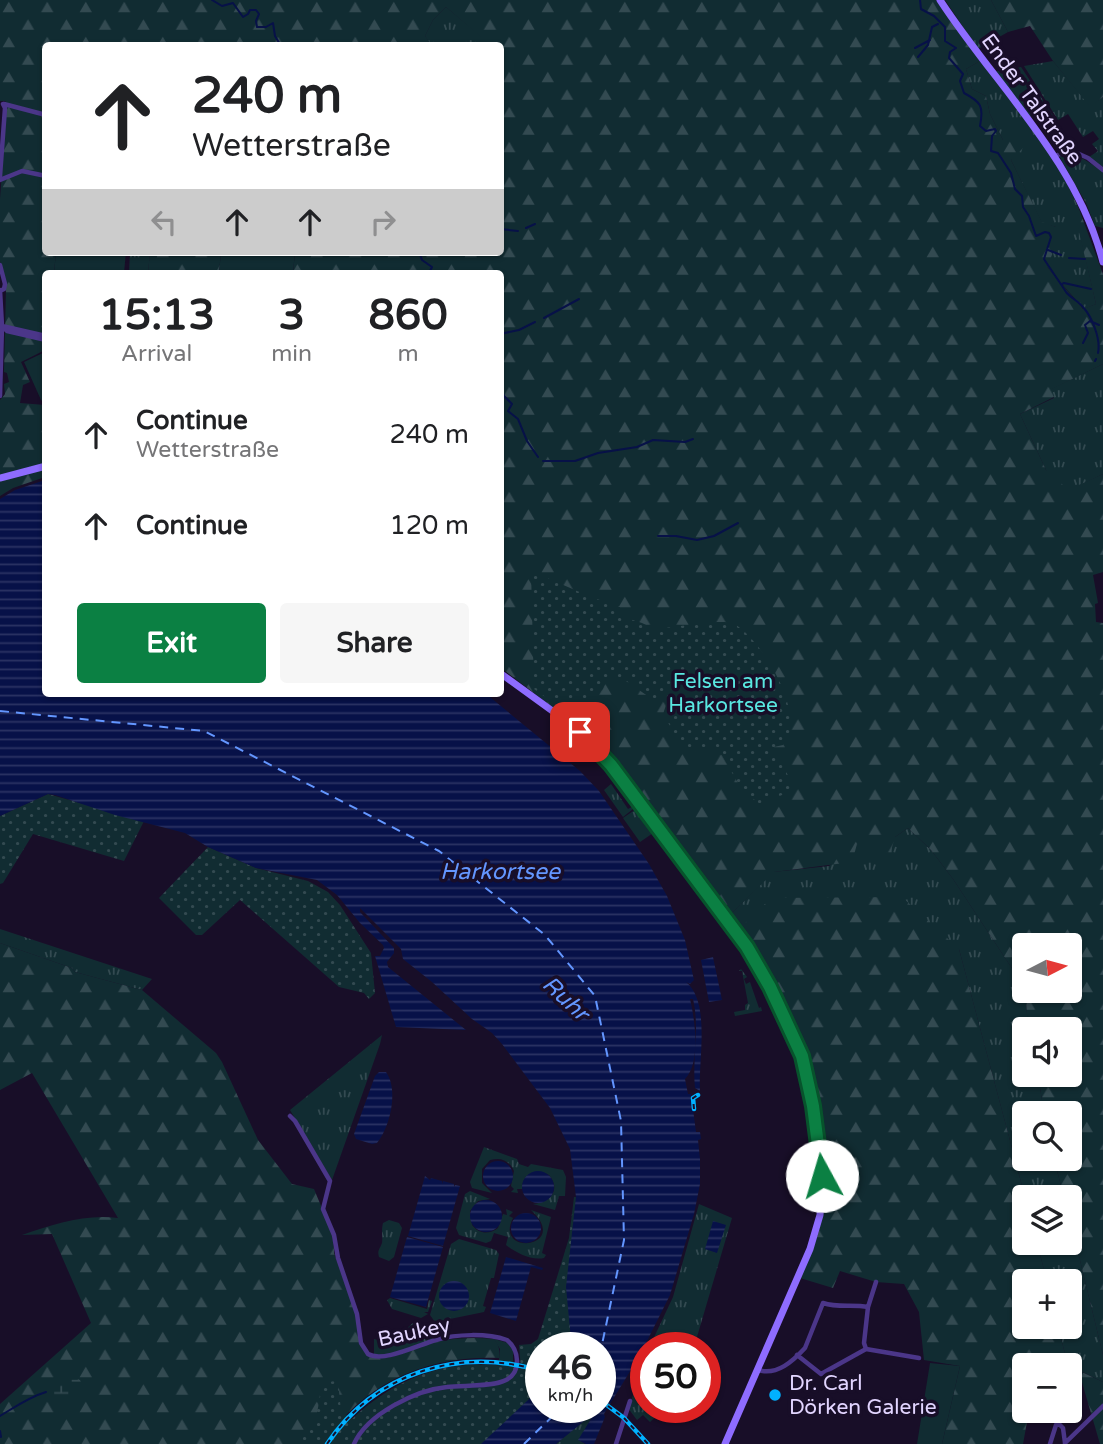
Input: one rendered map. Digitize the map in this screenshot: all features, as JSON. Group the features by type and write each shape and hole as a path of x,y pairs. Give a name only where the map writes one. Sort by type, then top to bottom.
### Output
{"main road":[{"name":"Ender Talstraße","path":"940,0 1055,156 1082,204 1103,262"},
{"path":"0,478 42,467"},
{"path":"504,677 562,717 598,749 747,947 802,1056 822,1176 818,1222 802,1266 725,1444"}],"street":[{"path":"1,104 42,114"},
{"path":"1,104 5,108 0,178 22,171 42,175"},
{"path":"1055,156 1070,150 1103,170"},
{"path":"0,265 5,284 4,289 0,290 1,396"},
{"path":"1,326 42,337"},
{"name":"Baukey","path":"290,1116 330,1181 323,1209 357,1314 360,1343 368,1354 380,1358 437,1339 487,1336 507,1340 516,1351 516,1368 509,1379 497,1383 443,1387 414,1395 374,1420 362,1431 354,1444"},
{"path":"866,1349 864,1343 868,1307 876,1282"},
{"path":"757,1369 767,1372 779,1370 805,1348 823,1303 835,1307 868,1307"},
{"path":"797,1355 821,1374 866,1349 919,1358"},
{"path":"616,1444 630,1401"},
{"path":"1065,1443 1103,1406"},
{"path":"1050,1444 1056,1425 1062,1425 1065,1443"}],"green space":[{"path":"0,0 936,0 980,61 966,69 972,89 986,96 990,114 1003,140 1019,140 1025,146 1011,160 1042,222 1056,227 1060,235 1047,267 1083,309 1096,304 1074,211 1079,209 1103,274 1103,364 1052,389 1054,397 1020,414 1046,470 1057,475 1066,491 1103,474 1103,572 1093,575 1098,603 1095,604 1096,622 1103,623 1103,1355 1079,1255 1082,1255 1082,1185 1061,1185 1057,1171 1082,1171 1082,1101 1042,1101 1040,1087 1082,1087 1082,1017 1027,1017 1026,1003 1082,1003 1082,933 1012,933 1012,968 953,879 931,850 908,828 895,837 890,854 857,844 852,862 774,872 728,917 601,747 587,733 504,670 504,270 293,270 295,256 504,256 504,42 479,42 482,38 446,7 433,20 425,36 430,42 42,42 42,256 56,256 54,270 42,270 42,352 21,362 30,382 23,385 20,403 42,405 42,466 0,476 0,400 5,394 4,384 9,382 7,373 4,372 6,289 0,261 0,199 7,104 0,101"},
{"path":"945,0 991,0 1008,32 978,49"},
{"path":"991,0 1103,0 1103,97 1090,107 1053,61 1030,26 1008,32"},
{"path":"446,7 483,38 480,42 429,42 425,36 433,20"},
{"path":"980,61 1034,132 1070,189 1079,209 1075,212 1096,304 1084,309 1047,267 1056,227 1042,223 1011,160 1019,140 1003,140 990,114 986,96 972,89 966,69"},
{"path":"1053,61 1090,106 1103,97 1103,169 1089,157 1098,151 1092,144 1099,139 1093,131 1083,137 1068,114 1058,120 1024,66"},
{"path":"1021,67 1054,117 1053,122 1045,127 1027,114 993,72"},
{"path":"1070,151 1103,171 1103,228 1095,226 1086,203 1059,156"},
{"path":"56,256 126,256 124,270 54,270"},
{"path":"130,256 150,256 148,270 129,270"},
{"path":"150,256 221,256 219,270 148,270"},
{"path":"221,256 295,256 293,270 219,270"},
{"path":"42,353 42,401 41,400 24,362"},
{"path":"1103,364 1103,474 1066,492 1046,470 1020,414 1054,398 1051,389"},
{"path":"42,469 42,478 13,488 0,496 0,481"},
{"name":"Felsen am Harkortsee","path":"531,571 620,607 620,616 659,631 701,623 728,622 745,632 769,662 786,699 790,733 783,745 774,747 795,790 759,804 739,785 722,755 707,749 690,752 679,741 663,714 667,702 660,697 652,699 626,681 606,677 603,689 591,706 587,727 534,689"},
{"path":"611,784 628,809 633,809 623,817 604,790"},
{"path":"48,794 144,821 124,861 33,834 0,884 0,816"},
{"path":"639,807 656,831 640,842 623,818"},
{"path":"908,828 931,850 1012,968 1012,1003 1026,1003 1027,1017 1012,1017 1012,1087 1040,1087 1042,1101 1012,1101 1012,1148 959,949 737,931 728,917 773,872 829,866 857,844 895,837"},
{"path":"208,847 256,868 308,881 328,892 340,905 371,953 375,993 369,999 364,993 339,987 240,900 202,935 196,935 159,898"},
{"path":"902,897 959,949 1012,1148 1012,1171 1018,1171 1022,1185 1012,1185 1012,1255 1040,1255 1044,1269 1012,1269 1012,1339 1061,1339 1065,1353 1012,1353 1012,1423 1027,1423 1023,1444 942,1444 960,1366 924,1360 919,1312 904,1284 876,1282 840,1271 833,1288 800,1278 818,1234 824,1210 823,1148 814,1091 798,1035 764,970 737,931 771,898"},
{"path":"0,929 152,979 142,990 75,972 72,968 0,943"},
{"path":"0,943 72,968 75,972 142,990 216,1053 258,1140 292,1184 314,1189 330,1229 334,1253 356,1314 363,1350 370,1357 387,1358 439,1341 473,1338 494,1339 499,1348 499,1358 447,1362 399,1377 357,1404 323,1444 0,1444 0,1404 91,1323 52,1234 22,1235 82,1219 118,1218 32,1073 0,1090"},
{"path":"741,969 747,977 744,979 746,984 750,982 762,1011 735,1016 734,1012 745,1010 748,1003 742,971 739,971"},
{"path":"382,1035 380,1044 332,1180 290,1110"},
{"path":"484,1147 517,1159 519,1164 528,1167 531,1164 563,1170 566,1177 565,1196 559,1196 555,1210 533,1204 549,1199 552,1195 554,1186 549,1175 530,1173 524,1179 522,1189 517,1189 518,1193 511,1192 514,1189 511,1186 514,1171 510,1164 501,1159 490,1160 482,1169 482,1183 492,1193 472,1188 470,1182"},
{"path":"1018,1171 1057,1171 1061,1185 1022,1185"},
{"path":"470,1191 490,1199 478,1201 470,1211 472,1225 481,1232 491,1232 498,1228 503,1214 507,1215 506,1209 513,1212 509,1216 513,1218 510,1230 513,1239 530,1243 538,1240 543,1233 541,1223 531,1210 551,1217 542,1253 546,1255 544,1258 519,1253 506,1245 508,1237 494,1233 491,1241 486,1243 459,1235 456,1228 465,1194"},
{"path":"574,1197 588,1198 583,1332 540,1332 569,1238"},
{"path":"699,1204 732,1218 698,1332 657,1332 673,1297"},
{"path":"389,1220 399,1223 402,1228 394,1257 389,1261 379,1257 378,1253 382,1243 383,1223"},
{"path":"459,1239 496,1250 499,1254 494,1278 491,1278 483,1306 486,1307 484,1312 435,1322 430,1315 451,1244"},
{"path":"1040,1255 1079,1255 1103,1355 1103,1382 1082,1372 1082,1353 1065,1353 1061,1339 1082,1339 1082,1269 1044,1269"},
{"path":"390,1298 427,1309 429,1300 432,1301 428,1312 424,1312 428,1314 421,1318 392,1309 387,1300"},
{"path":"414,1322 431,1326 434,1339 384,1356 374,1356 374,1339 400,1345 407,1340 411,1332 405,1333 406,1329"},
{"path":"494,1339 508,1343 513,1350 513,1368 497,1380 500,1349"},
{"path":"525,1344 525,1417 494,1444 292,1444 313,1424 318,1411 322,1382 338,1381 341,1411 352,1419 390,1390 430,1372 474,1365 521,1369 519,1345"},
{"path":"930,1363 960,1366 942,1444 917,1444"},
{"path":"1082,1372 1103,1382 1103,1444 1100,1444 1082,1382"},
{"path":"73,1377 80,1380 83,1387 75,1393 74,1400 70,1403 50,1403 46,1392 47,1385"},
{"path":"581,1423 589,1423 579,1440 585,1444 556,1444"}],"water":[{"name":"Harkortsee","path":"42,481 42,697 490,697 580,771 599,791 649,864 667,896 685,940 694,980 690,984 686,982 694,991 698,1003 702,1033 700,1091 695,1088 695,1053 690,1072 685,1079 688,1094 691,1094 696,1132 700,1132 701,1139 698,1140 700,1184 694,1214 670,1295 652,1332 630,1332 630,1371 616,1394 616,1332 570,1332 566,1287 576,1197 570,1149 550,1108 492,1033 403,959 401,949 360,908 360,912 394,948 394,953 387,962 388,967 466,1030 396,1027 375,956 380,956 383,945 337,895 317,880 256,868 208,847 185,833 115,815 55,795 48,794 0,816 0,499 15,490","holes":["690,999 693,999 695,1010 696,1021 695,1049 694,1018"]},
{"path":"713,957 722,1000 709,1002 701,960"},
{"path":"379,1072 386,1072 390,1080 392,1098 386,1128 377,1143 372,1144 356,1139 354,1134 375,1076"},
{"path":"498,1161 509,1165 513,1176 509,1187 498,1191 487,1187 483,1176 487,1165"},
{"path":"538,1171 549,1176 554,1187 549,1198 538,1203 527,1198 522,1187 527,1176"},
{"path":"425,1176 430,1180 442,1181 442,1184 443,1181 454,1184 454,1187 460,1186 443,1246 408,1236"},
{"path":"486,1200 497,1205 502,1216 497,1227 486,1232 475,1227 470,1216 475,1205"},
{"path":"526,1213 537,1217 541,1228 537,1239 526,1243 515,1239 511,1228 515,1217"},
{"path":"713,1221 726,1225 717,1253 705,1249"},
{"path":"407,1237 443,1247 426,1307 390,1297"},
{"path":"506,1257 543,1268 531,1267 516,1321 490,1313"},
{"path":"454,1281 465,1285 469,1296 465,1307 454,1311 443,1307 439,1296 443,1285"},
{"name":"Harkortsee","path":"525,1403 525,1423 582,1423 556,1444 481,1444"},
{"name":"Harkortsee","path":"589,1423 603,1423 594,1444 578,1440"}],"waterway":[{"path":"212,0 222,6 233,3 243,17 250,10 256,10 259,14 257,27 266,27 273,23 279,42"},
{"path":"920,0 921,9 934,16 945,27 945,41 956,48 950,52 949,58 963,74 960,81 964,93 980,105 980,126 986,131 996,131 992,136 991,151 998,153 1011,173 1015,189 1022,196 1023,207 1036,236 1049,233 1051,237 1044,259 1066,292 1090,316 1097,335 1098,353"},
{"path":"918,57 928,45 932,27 938,24"},
{"path":"915,48 930,40"},
{"path":"526,228 535,224"},
{"path":"504,229 518,231"},
{"path":"1048,250 1061,255"},
{"path":"420,256 432,267 430,270"},
{"path":"1069,258 1085,259"},
{"path":"1062,284 1091,289"},
{"path":"544,318 579,299"},
{"path":"1083,343 1088,333 1085,325 1090,321 1099,325"},
{"path":"504,333 519,330 535,322"},
{"path":"504,396 512,404 508,411 518,419 527,441 538,457"},
{"path":"543,461 575,461 598,453 637,447 653,440 685,442 693,439"},
{"path":"658,536 697,540 714,536 738,523"},
{"path":"0,1416 28,1399 46,1392"},
{"path":"0,1431 1,1437"}],"ferry route":[{"path":"0,711 204,731 439,851 545,935 595,996 621,1121 624,1240 605,1332"},
{"path":"524,1444 546,1423"}],"railway":[{"path":"694,1109 693,1098 698,1095"},
{"path":"327,1444 347,1419 369,1399 394,1383 421,1372 450,1364 480,1362 525,1367"},
{"path":"616,1412 648,1444"}],"place":[{"name":"Dr. Carl Dörken Galerie","path":"775,1395"}],"route":[{"path":"580,732 611,765 747,947 770,987 802,1056 813,1106 822,1176"}],"water label":[{"name":"Ruhr","path":"566,998"}]}
